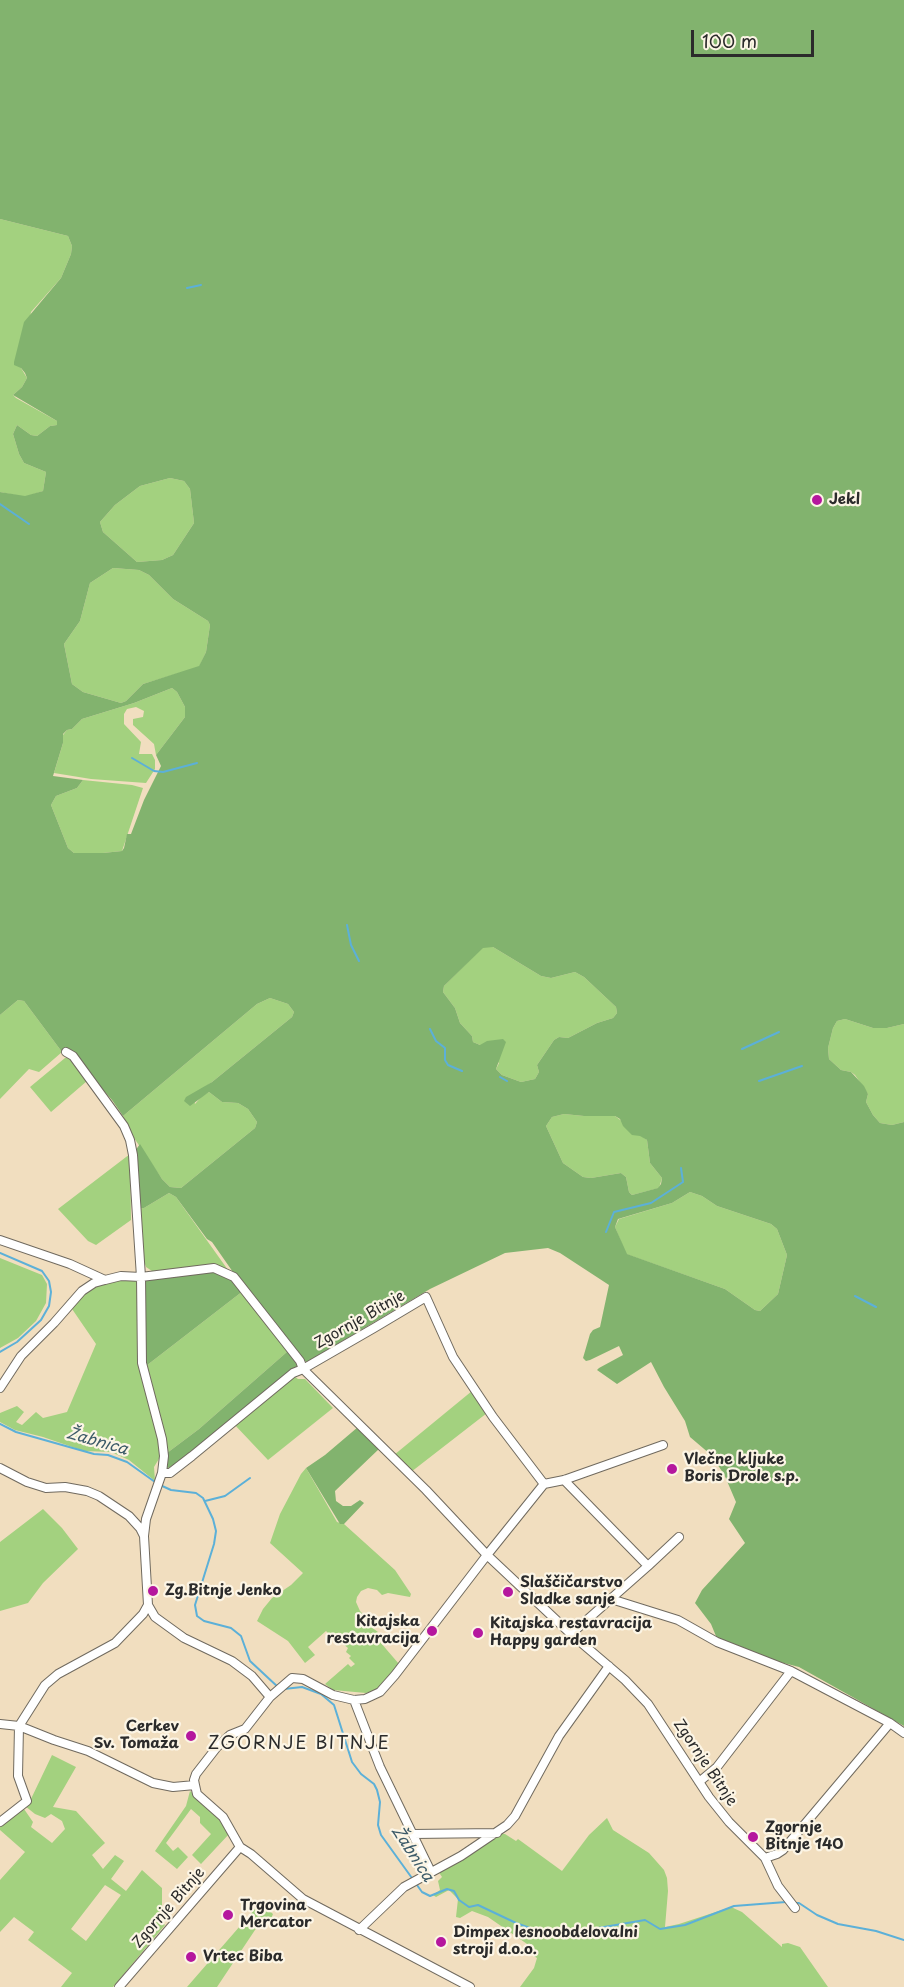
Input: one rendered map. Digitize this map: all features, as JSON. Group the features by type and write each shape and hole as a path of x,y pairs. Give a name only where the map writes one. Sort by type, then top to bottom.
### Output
{"street":[{"path":"66,1052 73,1056 124,1126 132,1155 141,1277 142,1363 162,1439 160,1477 146,1519 144,1536 148,1605 155,1617 163,1624 184,1638 232,1661 272,1694"},
{"path":"0,1240 69,1264 105,1280"},
{"name":"Zgornje Bitnje","path":"0,1388 21,1356 82,1291 94,1283 121,1276 141,1277 214,1268 234,1277 300,1361 303,1369 426,1490 487,1555 571,1634 633,1688 653,1710 699,1782 729,1822 765,1858"},
{"name":"Zgornje Bitnje","path":"160,1477 170,1473 192,1456 293,1373 426,1297 453,1357 493,1417 544,1484"},
{"path":"470,1987 303,1899 240,1847 223,1817 197,1794 194,1779 218,1747 230,1735 244,1729 272,1694 292,1678 298,1678 333,1695 354,1700 374,1696 387,1685 544,1484 564,1480 663,1445"},
{"path":"0,1468 37,1486 77,1489 99,1496 136,1523 144,1536"},
{"path":"564,1480 648,1566"},
{"path":"571,1634 679,1537"},
{"path":"611,1599 678,1620 717,1642 792,1671 904,1733"},
{"path":"0,1822 27,1801 18,1776 19,1726 45,1685 58,1674 115,1643 143,1614 148,1605"},
{"path":"359,1930 411,1884 498,1833 515,1816 559,1736 609,1666"},
{"path":"699,1782 717,1767 792,1671"},
{"path":"354,1700 380,1767 431,1872"},
{"path":"0,1724 19,1726 88,1751 153,1783 173,1787 195,1785"},
{"path":"795,1908 778,1887 765,1858 783,1850 890,1724"},
{"path":"414,1834 498,1833"},
{"name":"Zgornje Bitnje","path":"119,1987 240,1847"}],"green space":[{"path":"0,0 904,0 904,1024 873,1028 845,1019 837,1021 828,1048 829,1059 841,1070 851,1072 864,1086 868,1094 866,1102 880,1123 892,1125 904,1122 904,1726 799,1667 757,1656 718,1641 711,1624 695,1603 702,1590 745,1543 729,1519 736,1502 724,1474 710,1454 690,1437 685,1421 651,1362 617,1384 597,1370 623,1355 619,1346 590,1360 586,1361 583,1358 590,1334 600,1327 609,1285 560,1253 548,1248 505,1253 430,1289 307,1362 303,1360 235,1275 176,1197 169,1193 144,1208 138,1209 135,1151 140,1144 162,1179 170,1187 181,1188 255,1128 257,1122 248,1109 238,1103 222,1102 209,1092 190,1106 184,1101 186,1097 212,1082 292,1017 294,1012 288,1004 270,998 257,1004 123,1116 112,1100 67,1049 62,1052 24,1001 18,1000 0,1015 0,492 25,496 43,491 46,472 24,463 13,434 17,425 31,435 37,436 50,426 57,425 57,421 13,395 22,387 27,378 21,368 14,365 14,362 24,322 61,278 72,246 68,236 0,219","holes":["170,478 184,481 190,489 194,523 173,555 162,560 137,562 103,532 100,522 115,505 140,486","113,568 139,570 149,575 173,599 208,621 210,625 206,652 199,666 143,684 121,703 83,692 72,684 64,644 80,621 90,583","172,688 177,692 185,707 185,717 156,755 161,766 144,800 131,834 127,834 122,851 74,853 68,848 51,805 56,796 77,788 83,780 53,776 63,743 63,734 82,719 134,703","493,947 541,976 551,978 575,972 584,977 616,1007 617,1013 613,1018 597,1023 568,1038 559,1037 554,1040 537,1065 539,1072 535,1079 521,1082 502,1075 496,1069 506,1042 503,1039 487,1041 480,1045 473,1042 472,1036 460,1023 455,1008 443,992 444,986 483,948","564,1114 615,1116 632,1135 647,1140 650,1163 662,1178 661,1184 658,1188 632,1195 629,1192 626,1177 621,1173 591,1178 583,1177 563,1163 546,1126 552,1117","690,1192 702,1196 717,1206 771,1224 777,1229 787,1255 778,1294 760,1311 755,1310 725,1289 627,1254 615,1227 618,1219 672,1203"]},
{"path":"0,219 68,236 72,246 61,278 31,312 21,368 27,378 22,387 13,395 57,421 57,425 50,426 37,436 31,435 17,425 13,434 24,463 46,472 43,491 25,497 0,492"},
{"path":"170,478 184,481 190,489 194,523 173,555 162,560 137,562 103,532 100,522 115,505 140,486"},
{"path":"113,568 139,570 149,575 173,599 208,621 210,625 206,652 199,667 143,684 121,703 83,692 72,684 64,644 80,621 90,583"},
{"path":"172,688 177,692 185,707 185,717 156,755 154,744 133,725 133,719 143,717 144,711 136,707 127,709 124,714 124,724 141,742 139,754 152,754 155,760 155,769 146,783 91,779 54,773 63,743 63,735 82,719 134,703"},
{"path":"83,780 143,788 122,851 74,853 68,848 51,805 56,796 77,788"},
{"path":"483,947 493,947 541,976 551,978 575,972 584,977 616,1007 617,1013 613,1018 597,1023 568,1038 559,1037 554,1040 537,1065 539,1072 535,1079 521,1082 502,1075 496,1069 499,1063 480,1045 473,1042 472,1036 460,1023 455,1008 443,992 444,986"},
{"path":"270,998 288,1004 294,1012 292,1017 193,1095 195,1104 209,1092 222,1102 238,1103 248,1109 257,1122 255,1128 181,1188 170,1187 134,1138 123,1116 257,1004"},
{"path":"18,1000 24,1001 62,1052 39,1072 29,1069 0,1099 0,1015"},
{"path":"845,1019 873,1028 904,1024 904,1122 892,1125 880,1123 866,1102 868,1094 855,1075 841,1070 829,1059 828,1048 833,1028 837,1021"},
{"path":"71,1057 87,1081 51,1112 30,1087 65,1058"},
{"path":"564,1114 615,1116 647,1140 650,1163 662,1178 659,1188 632,1195 629,1192 626,1177 621,1173 591,1178 583,1177 563,1163 546,1126 552,1117"},
{"path":"130,1154 131,1220 96,1245 88,1241 58,1209"},
{"path":"690,1192 702,1196 717,1206 771,1224 777,1229 787,1255 778,1294 760,1311 755,1310 725,1289 626,1254 615,1227 619,1219 672,1203"},
{"path":"169,1193 176,1197 228,1270 216,1267 152,1271 146,1267 142,1255 138,1209 144,1208"},
{"path":"0,1258 42,1275 47,1284 46,1303 36,1321 18,1338 0,1348"},
{"path":"213,1271 234,1279 243,1291 146,1366 144,1278"},
{"path":"121,1278 138,1280 139,1363 156,1427 160,1457 154,1467 155,1481 129,1460 111,1452 84,1451 15,1430 0,1422 0,1413 17,1406 24,1412 16,1422 22,1425 36,1412 43,1418 67,1412 96,1344 70,1306 92,1286"},
{"path":"243,1291 288,1351 199,1429 167,1453 146,1366"},
{"path":"288,1351 299,1366 177,1463 168,1468 165,1467 167,1453 199,1429"},
{"path":"294,1376 298,1379 305,1379 333,1408 268,1460 233,1423"},
{"path":"472,1391 487,1413 411,1472 394,1455"},
{"path":"358,1427 380,1448 335,1491 336,1501 343,1506 351,1506 360,1500 364,1503 344,1524 340,1524 306,1468"},
{"path":"306,1468 337,1522 344,1524 395,1570 411,1594 410,1597 388,1593 382,1595 377,1590 368,1588 361,1591 357,1597 356,1602 360,1611 371,1623 371,1627 378,1632 374,1635 399,1664 376,1690 366,1693 333,1690 325,1684 348,1664 351,1667 355,1664 346,1652 348,1648 342,1643 339,1644 326,1631 308,1647 315,1655 305,1663 288,1641 257,1621 272,1598 291,1585 303,1573 270,1543 280,1514"},
{"path":"43,1509 78,1549 43,1583 28,1603 0,1611 0,1542"},
{"path":"52,1755 76,1767 53,1807 76,1811 105,1843 92,1855 103,1869 115,1855 124,1861 111,1879 126,1891 142,1870 162,1888 162,1922 165,1925 113,1987 61,1987 72,1973 28,1940 34,1932 14,1917 0,1932 0,1880 25,1852 0,1830 0,1825 24,1809 33,1822 31,1827 52,1843 65,1829 62,1821 51,1814 45,1818 25,1806 30,1801","holes":["105,1885 121,1895 86,1941 71,1929"]},
{"path":"190,1791 219,1815 230,1833 201,1864 192,1855 211,1834 200,1823 200,1817 191,1809 166,1843 173,1851 178,1847 188,1857 177,1869 155,1851 186,1806"},
{"path":"607,1818 613,1830 649,1853 664,1870 668,1891 665,1927 731,1907 742,1912 782,1947 782,1944 788,1943 800,1947 828,1987 520,1987 534,1968 537,1958 532,1955 530,1946 488,1917 472,1911 460,1918 456,1917 458,1899 449,1890 436,1897 433,1895 440,1890 438,1881 442,1877 438,1871 502,1834 516,1841 518,1839 562,1871 589,1835"},
{"path":"260,1903 273,1914 270,1921 263,1918 217,1987 187,1987"}],"waterway":[{"path":"187,288 201,285"},
{"path":"0,504 29,524"},
{"path":"132,758 154,771 163,772 197,763"},
{"path":"347,925 351,945 359,961"},
{"path":"430,1029 436,1041 445,1048 445,1060 448,1065 462,1071"},
{"path":"742,1049 779,1032"},
{"path":"759,1081 802,1066"},
{"path":"500,1077 507,1081"},
{"path":"606,1232 614,1212 651,1203 683,1182 681,1168"},
{"name":"Žabnica","path":"0,1253 42,1271 49,1281 51,1292 49,1306 41,1320 17,1342 0,1352"},
{"path":"855,1296 876,1307"},
{"name":"Žabnica","path":"0,1424 16,1432 94,1454 108,1455 127,1462 155,1482"},
{"path":"205,1501 225,1496 250,1478"},
{"name":"Žabnica","path":"160,1485 171,1490 196,1493 203,1498 213,1519 216,1531 214,1544 195,1605 197,1616 204,1621 231,1628 241,1636 250,1661 279,1688"},
{"name":"Žabnica","path":"284,1689 302,1687 321,1694 334,1705 352,1762 377,1790 380,1802 378,1825 381,1835 422,1892 430,1896 447,1889 454,1891 459,1900 469,1907 478,1905 544,1933 569,1933 645,1920 660,1929 685,1925 734,1906 786,1902"},
{"path":"794,1903 799,1903 817,1915 838,1924 876,1931 904,1940"}],"place":[{"name":"Jekl","path":"817,500"},
{"name":"Vlečne kljuke Boris Drole s.p.","path":"672,1469"},
{"name":"Zg.Bitnje Jenko","path":"153,1591"},
{"name":"Slaščičarstvo Sladke sanje","path":"508,1592"},
{"name":"Kitajska restavracija","path":"432,1631"},
{"name":"Kitajska restavracija Happy garden","path":"478,1633"},
{"name":"Cerkev Sv. Tomaža","path":"191,1736"},
{"name":"Zgornje Bitnje 140","path":"753,1837"},
{"name":"Trgovina Mercator","path":"228,1915"},
{"name":"Dimpex lesnoobdelovalni stroji d.o.o.","path":"441,1942"},
{"name":"Vrtec Biba","path":"191,1957"}],"district":[{"name":"ZGORNJE BITNJE","path":"299,1744"}]}
